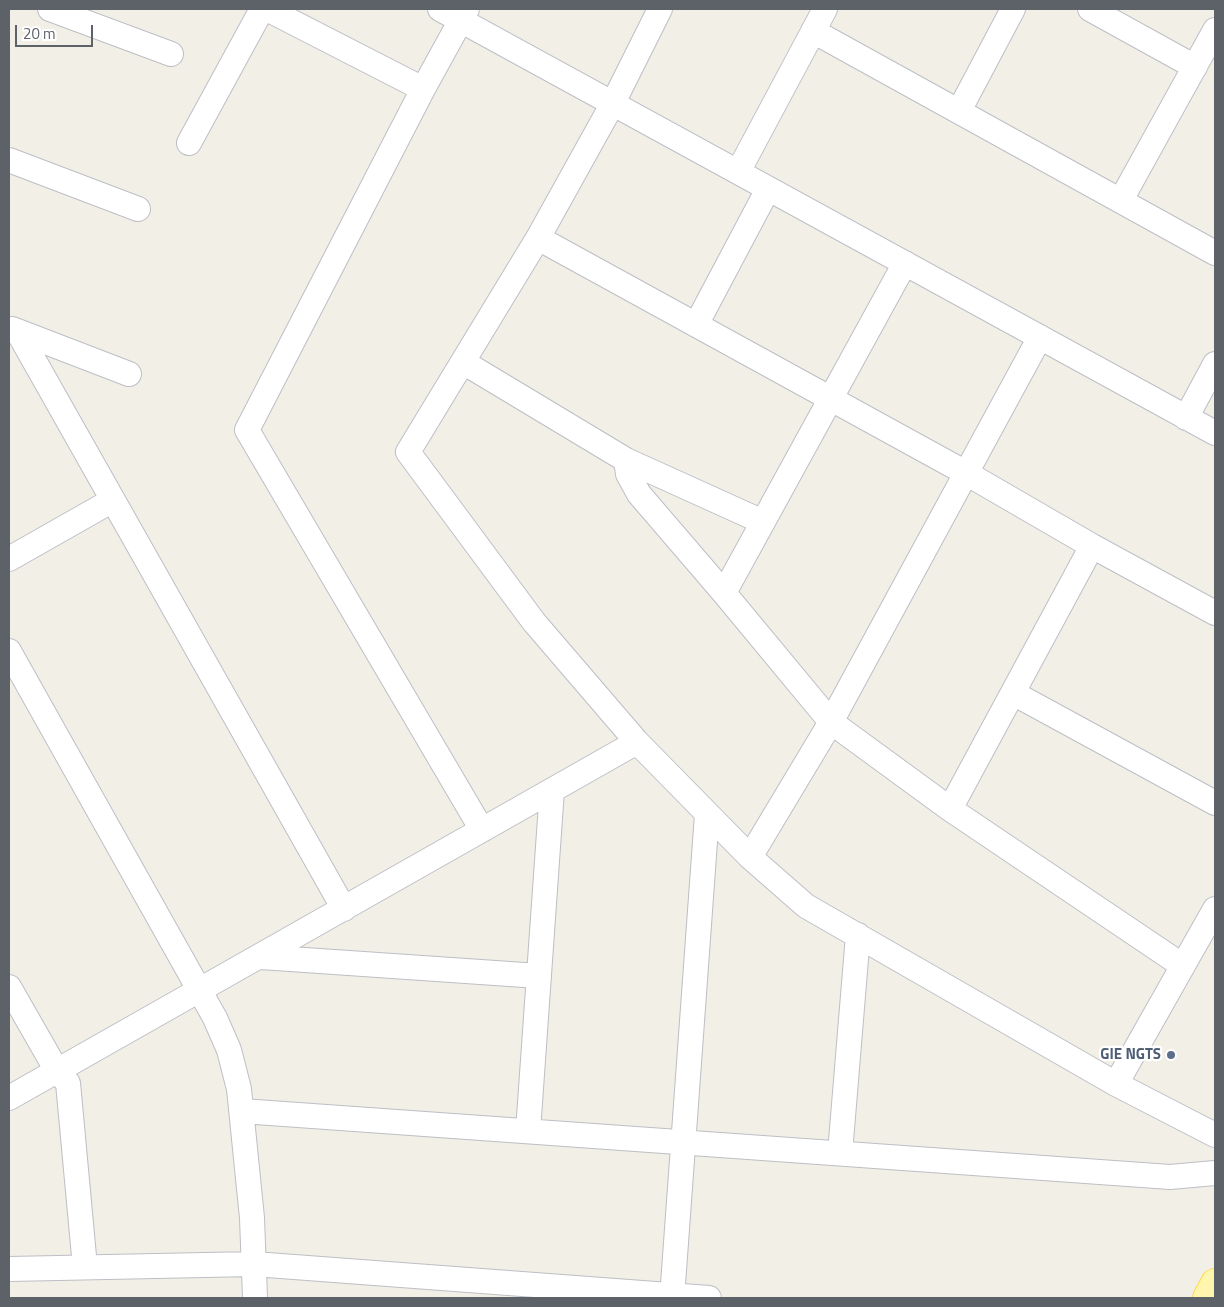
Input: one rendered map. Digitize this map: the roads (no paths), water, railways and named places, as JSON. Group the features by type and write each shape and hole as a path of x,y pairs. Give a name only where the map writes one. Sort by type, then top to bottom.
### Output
{"main road":[{"path":"1207,1298 1215,1283"}],"street":[{"path":"50,9 171,54"},
{"path":"189,142 262,9"},
{"path":"267,9 423,89"},
{"path":"440,9 464,14 613,103 1215,433"},
{"path":"660,9 613,103 538,238 408,452 534,622 637,742 750,857 806,906 1116,1084 1215,1135"},
{"path":"738,172 825,9"},
{"path":"959,111 1013,9"},
{"path":"1090,9 1195,66"},
{"path":"464,14 423,89 248,430 482,830"},
{"path":"1120,200 1215,30"},
{"path":"813,31 1215,253"},
{"path":"9,160 138,209"},
{"path":"696,325 768,189"},
{"path":"538,238 966,473 1092,546 1215,613"},
{"path":"724,592 905,264"},
{"path":"13,330 113,500 344,909"},
{"path":"13,330 129,374"},
{"path":"750,857 831,722 1040,337"},
{"path":"463,362 626,460 763,522"},
{"path":"1186,418 1215,364"},
{"path":"626,460 628,474 640,494 831,722 950,809 1183,966"},
{"path":"9,559 113,500"},
{"path":"950,809 1092,546"},
{"path":"9,651 200,991 229,1050 240,1089 252,1218 255,1298"},
{"path":"1013,693 1215,803"},
{"path":"9,1098 637,742"},
{"path":"528,1132 552,790"},
{"path":"673,1297 707,814"},
{"path":"1116,1084 1215,909"},
{"path":"840,1154 858,935"},
{"path":"261,956 539,976"},
{"path":"9,988 57,1071 68,1083 85,1268"},
{"path":"242,1111 1170,1177 1215,1173"},
{"path":"9,1269 254,1264 673,1297 710,1298"}],"place":[{"name":"GIE NGTS","path":"1171,1055"}]}
